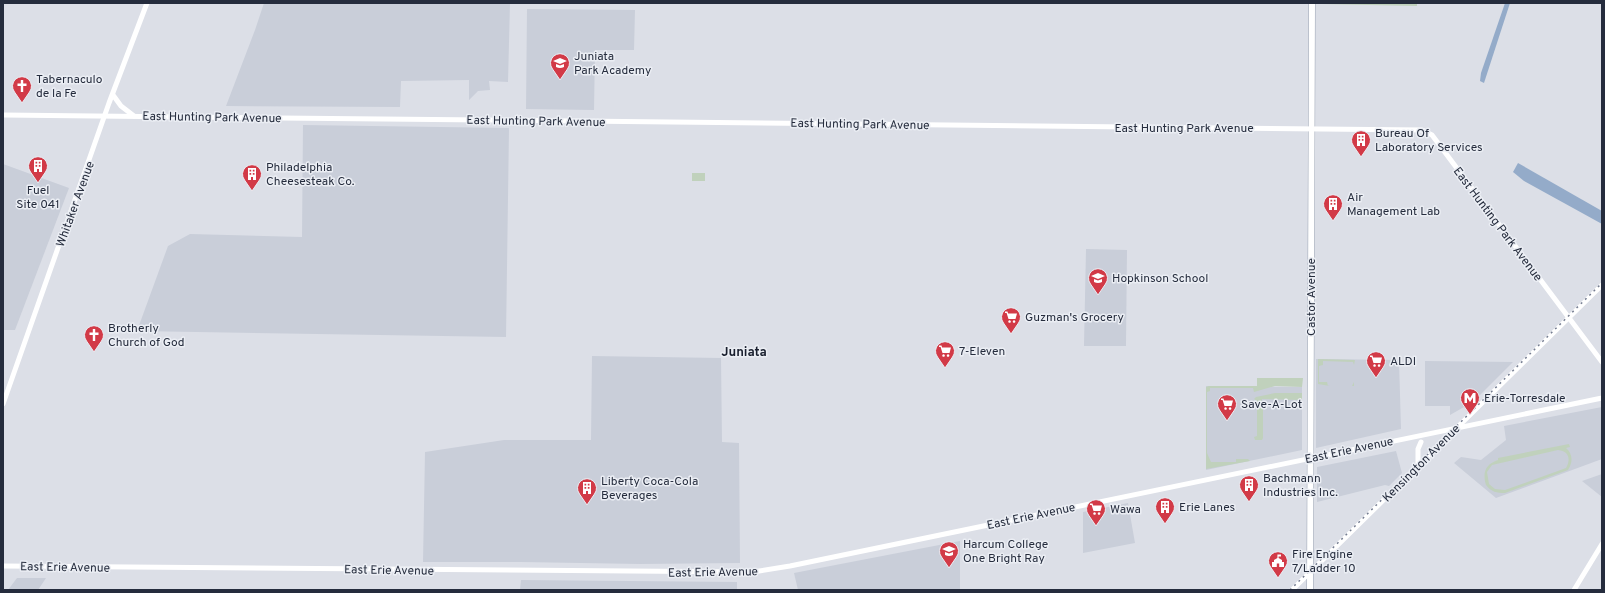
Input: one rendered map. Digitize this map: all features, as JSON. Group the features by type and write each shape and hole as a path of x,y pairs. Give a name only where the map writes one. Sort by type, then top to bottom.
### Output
{"main road":[{"name":"Whitaker Avenue","path":"3,404 147,3"},
{"name":"Castor Avenue","path":"1310,590 1312,3"},
{"path":"113,95 125,110 135,116"},
{"name":"East Hunting Park Avenue","path":"3,115 1422,130 1432,135 1602,362"},
{"name":"Kensington Avenue","path":"1292,590 1602,285"},
{"name":"East Erie Avenue","path":"3,566 753,572 790,566 1602,398"},
{"path":"1418,466 1418,449 1421,442"},
{"path":"1574,590 1602,544"}],"shaded area":[{"path":"264,3 510,3 508,82 489,81 490,90 478,91 469,100 469,80 401,81 400,107 226,106"},
{"name":"Juniata Park Academy","path":"527,9 635,10 634,50 595,50 594,110 526,109"},
{"path":"303,125 509,128 506,337 137,331 168,246 190,234 302,237"},
{"path":"3,164 69,188 15,330 3,330"},
{"path":"1086,249 1127,250 1126,346 1084,346"},
{"path":"592,356 721,358 722,442 739,443 740,563 640,564 423,562 425,452 504,440 591,440"},
{"path":"1316,359 1399,360 1401,429 1316,448"},
{"path":"1425,361 1513,362 1466,409 1464,407 1450,415 1450,406 1425,406"},
{"path":"1206,386 1302,387 1302,450 1206,470"},
{"path":"1602,407 1602,459 1496,498 1454,463 1461,457 1481,460 1506,440 1504,426"},
{"path":"1396,451 1402,473 1389,486 1385,485 1317,502 1317,467"},
{"path":"1602,474 1602,497 1582,481"},
{"path":"1128,503 1135,543 1083,553 1083,512"},
{"path":"960,541 960,590 798,590 794,573"},
{"path":"17,578 46,578 38,590 8,590"},
{"path":"521,580 737,582 737,590 520,590"}],"green space":[{"path":"1417,3 1417,6 1321,4"},
{"path":"692,173 705,173 705,181 692,181"},
{"path":"1318,359 1355,360 1354,365 1353,362 1323,361 1323,365 1319,366 1319,382 1327,382 1328,386 1318,384"},
{"path":"1257,378 1303,378 1302,387 1275,386 1254,392 1253,388 1210,388 1210,391 1207,392 1207,453 1211,462 1236,462 1236,459 1248,459 1250,461 1206,469 1206,387 1257,386"},
{"path":"1275,393 1302,393 1302,400 1262,399 1263,438 1262,440 1255,440 1254,437 1257,436 1257,401 1254,399 1256,397"},
{"path":"1569,444 1570,447 1566,448 1572,458 1568,470 1505,493 1492,491 1486,485 1484,476 1488,466 1498,460 1498,458","holes":["1558,450 1567,454 1569,459 1566,468 1505,490 1495,489 1489,484 1487,472 1492,465"]}],"water":[{"path":"1505,3 1510,3 1484,83 1480,81 1481,73"},
{"path":"1518,163 1602,211 1602,224 1524,181 1513,172"}],"railway":[{"path":"1290,590 1602,283"}],"place":[{"name":"Juniata Park Academy","path":"560,80"},
{"name":"Tabernaculo de la Fe","path":"22,103"},
{"name":"Bureau Of Laboratory Services","path":"1361,157"},
{"name":"Fuel Site 041","path":"38,183"},
{"name":"Philadelphia Cheesesteak Co.","path":"252,191"},
{"name":"Air Management Lab","path":"1333,221"},
{"name":"Hopkinson School","path":"1098,295"},
{"name":"Guzman's Grocery","path":"1011,334"},
{"name":"Brotherly Church of God","path":"94,352"},
{"name":"7-Eleven","path":"945,368"},
{"name":"ALDI","path":"1376,378"},
{"name":"Erie-Torresdale","path":"1470,415"},
{"name":"Save-A-Lot","path":"1227,421"},
{"name":"Bachmann Industries Inc.","path":"1249,502"},
{"name":"Liberty Coca-Cola Beverages","path":"587,505"},
{"name":"Erie Lanes","path":"1165,524"},
{"name":"Wawa","path":"1096,526"},
{"name":"Harcum College One Bright Ray","path":"949,568"},
{"name":"Fire Engine 7/Ladder 10","path":"1278,578"}],"district":[{"name":"Juniata","path":"744,351"}]}
